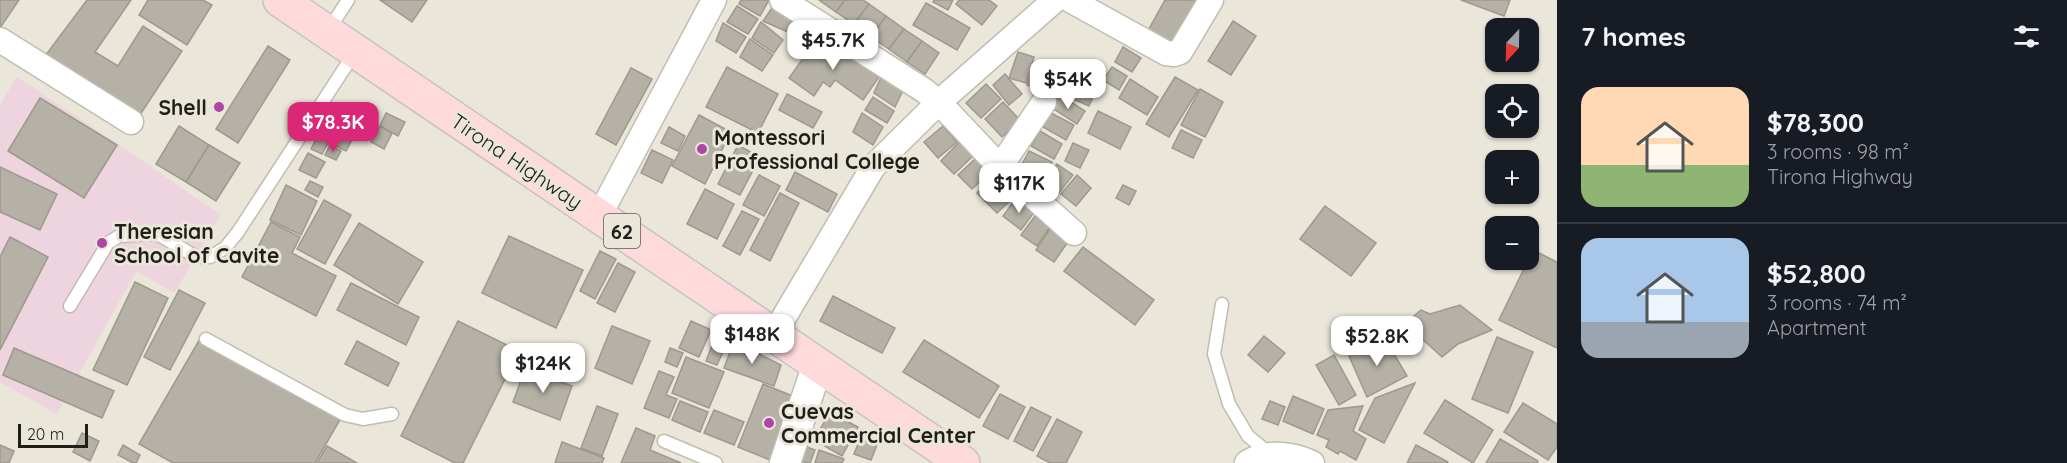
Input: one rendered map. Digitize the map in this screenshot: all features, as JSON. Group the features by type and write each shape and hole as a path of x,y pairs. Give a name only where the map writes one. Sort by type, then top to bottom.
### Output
{"main road":[{"name":"Tirona Highway","path":"280,0 963,463"}],"street":[{"path":"598,216 714,0"},
{"path":"782,0 925,91 1000,167 1074,232"},
{"path":"774,334 873,167 938,103 1055,0"},
{"path":"1070,0 1166,52 1174,54 1180,52 1211,0"},
{"path":"0,40 131,122"},
{"path":"1000,167 1044,102"},
{"path":"785,463 818,364"},
{"path":"1248,463 1271,455 1287,454 1312,463"}],"lane":[{"path":"327,32 348,0"},
{"path":"70,306 108,243 119,236 151,234 161,236 200,257 218,254 238,232 356,51"},
{"path":"1222,304 1214,354 1229,404 1248,436 1271,455"},
{"path":"206,339 345,415 363,419 393,414"},
{"path":"664,441 716,463"}],"shaded area":[{"name":"Theresian School of Cavite","path":"17,77 221,215 174,293 136,271 57,414 0,382 0,105"}],"building":[{"path":"0,0 19,0 0,28"},
{"path":"87,0 131,0 95,52 118,66 143,26 182,51 136,121 42,60"},
{"path":"148,0 203,0 212,5 187,45 139,15"},
{"path":"380,0 427,0 412,22"},
{"path":"741,0 769,0 760,16 739,4"},
{"path":"819,0 845,0 836,12"},
{"path":"845,0 863,0 869,4 854,24 836,12"},
{"path":"934,0 953,0 948,10 933,2"},
{"path":"959,0 989,0 997,6 982,25 956,4"},
{"path":"1165,0 1200,0 1172,50 1145,36"},
{"path":"1461,0 1510,0 1504,16"},
{"path":"776,2 800,20 788,32 763,21"},
{"path":"926,3 970,28 957,50 913,25"},
{"path":"869,4 886,16 871,37 854,24"},
{"path":"737,6 758,19 748,34 727,22"},
{"path":"886,16 904,29 889,49 871,37"},
{"path":"1233,21 1256,36 1231,75 1208,61"},
{"path":"761,22 783,40 774,53 752,38"},
{"path":"723,23 746,37 736,53 716,41"},
{"path":"904,29 922,41 907,62 889,49"},
{"path":"750,39 773,55 762,71 740,57"},
{"path":"832,39 850,57 879,77 863,100 835,80 830,87 823,82 814,96 789,78 816,40 826,48"},
{"path":"922,41 939,53 925,74 907,62"},
{"path":"268,46 290,60 238,143 216,129"},
{"path":"1123,47 1141,58 1132,72 1115,62"},
{"path":"1018,52 1034,57 1026,83 1009,78"},
{"path":"1035,62 1053,67 1046,91 1027,85"},
{"path":"727,67 778,94 758,133 706,107"},
{"path":"1112,67 1127,76 1119,90 1103,80"},
{"path":"631,68 652,79 616,145 596,134"},
{"path":"1005,74 1022,94 1009,105 993,85"},
{"path":"882,75 904,88 895,107 874,93"},
{"path":"1070,76 1097,87 1089,106 1062,94"},
{"path":"1175,77 1198,90 1169,137 1146,124"},
{"path":"1130,79 1158,97 1147,115 1119,98"},
{"path":"986,84 1001,99 981,118 966,103"},
{"path":"1200,89 1223,102 1205,137 1181,125"},
{"path":"787,94 822,112 813,128 779,110"},
{"path":"1060,95 1085,111 1077,124 1052,108"},
{"path":"873,97 894,111 887,123 865,110"},
{"path":"40,98 117,145 84,198 8,151"},
{"path":"1003,102 1020,120 1002,137 985,119"},
{"path":"341,106 353,112 346,123 335,117"},
{"path":"1098,111 1131,127 1120,149 1088,133"},
{"path":"386,113 405,122 398,136 380,126"},
{"path":"862,113 883,127 873,145 853,132"},
{"path":"1051,113 1074,125 1066,140 1043,127"},
{"name":"Montessori Professional College","path":"699,115 731,132 705,184 672,166"},
{"path":"354,116 363,121 359,130 349,125"},
{"path":"325,122 336,128 322,154 311,149"},
{"path":"179,126 209,145 186,182 156,164"},
{"path":"339,126 355,134 346,151 330,143"},
{"path":"380,126 392,133 384,149 371,142"},
{"path":"943,126 957,142 938,158 924,142"},
{"path":"669,127 685,136 678,151 661,143"},
{"path":"1181,130 1202,140 1193,158 1172,148"},
{"path":"1040,131 1062,144 1054,159 1031,146"},
{"path":"959,142 973,156 954,174 941,161"},
{"path":"1073,143 1089,150 1080,168 1065,161"},
{"path":"209,145 240,163 216,201 186,182"},
{"path":"330,145 341,151 336,160 325,155"},
{"path":"738,145 760,157 740,195 718,184"},
{"path":"652,150 673,160 662,183 641,173"},
{"path":"1029,151 1052,162 1042,181 1019,170"},
{"path":"308,153 325,162 316,178 299,170"},
{"path":"976,158 990,172 972,189 958,175"},
{"path":"1057,164 1073,175 1058,194 1043,183"},
{"path":"0,167 57,194 40,230 0,212"},
{"path":"795,172 837,194 828,212 786,190"},
{"path":"759,175 780,186 764,216 743,205"},
{"path":"1077,175 1091,188 1076,206 1061,194"},
{"path":"993,176 1014,197 997,213 977,193"},
{"path":"310,181 323,187 318,197 305,190"},
{"path":"286,185 317,201 301,235 270,220"},
{"path":"1123,185 1136,191 1129,205 1116,198"},
{"path":"705,189 734,204 717,239 687,224"},
{"path":"780,193 799,203 770,261 750,250"},
{"path":"1017,197 1035,211 1021,230 1003,216"},
{"path":"324,200 351,215 325,264 297,249"},
{"path":"1325,206 1376,243 1351,276 1300,239"},
{"path":"742,211 759,219 740,255 723,246"},
{"path":"1035,216 1050,227 1037,246 1021,235"},
{"path":"271,222 300,237 292,253 336,276 316,316 242,277"},
{"path":"359,223 423,262 398,304 334,265"},
{"path":"1051,227 1070,239 1054,262 1036,250"},
{"path":"509,236 583,270 556,328 482,293"},
{"path":"10,237 48,257 0,350 0,257"},
{"path":"1083,247 1154,300 1135,325 1064,271"},
{"path":"600,251 616,259 595,299 580,291"},
{"path":"1539,253 1557,262 1557,348 1499,320 1523,270 1539,270"},
{"path":"618,263 635,272 615,312 597,303"},
{"path":"135,282 168,298 127,385 93,370"},
{"path":"351,283 419,317 406,345 337,310"},
{"path":"179,290 205,303 170,370 144,357"},
{"path":"833,296 895,328 882,353 820,321"},
{"path":"1460,305 1492,330 1458,344 1442,357 1405,323 1421,310 1430,314"},
{"path":"458,321 519,351 463,463 455,463 401,436"},
{"path":"691,321 711,330 699,357 679,348"},
{"path":"612,326 650,341 632,384 595,368"},
{"path":"1264,336 1285,353 1268,372 1248,355"},
{"path":"201,337 341,418 315,463 173,463 139,444"},
{"path":"1384,337 1407,376 1367,397 1349,356"},
{"path":"1497,337 1533,352 1508,413 1472,399"},
{"path":"714,340 726,345 717,365 706,361"},
{"path":"924,340 999,386 979,418 903,372"},
{"path":"357,341 399,363 388,386 345,364"},
{"path":"734,341 781,365 774,386 724,368"},
{"path":"14,348 114,391 102,418 3,375"},
{"path":"670,348 683,353 677,367 665,362"},
{"path":"1334,355 1356,395 1339,405 1316,365"},
{"path":"686,357 724,372 709,408 672,393"},
{"path":"525,369 572,386 560,420 513,402"},
{"path":"659,371 674,377 666,395 677,399 669,418 644,408"},
{"path":"1415,383 1384,443 1359,430 1375,398"},
{"name":"Cuevas Commercial Center","path":"763,384 800,399 775,462 738,447"},
{"path":"1000,394 1025,407 1008,439 983,426"},
{"path":"1293,396 1324,409 1313,434 1283,421"},
{"path":"1445,400 1493,430 1473,463 1424,433"},
{"path":"680,401 708,412 700,432 672,420"},
{"path":"1270,401 1285,407 1278,425 1262,419"},
{"path":"1523,403 1557,424 1557,447 1548,460 1504,432"},
{"path":"597,406 618,414 602,456 581,448"},
{"path":"1363,406 1353,431 1366,439 1356,460 1340,451 1338,454 1326,447 1329,440 1317,435 1328,410"},
{"path":"1031,407 1051,417 1033,451 1014,441"},
{"path":"714,410 744,422 734,445 704,433"},
{"path":"830,412 858,427 842,456 814,440"},
{"path":"1057,419 1082,432 1066,463 1050,463 1037,456"},
{"path":"636,428 655,436 650,450 681,463 621,463"},
{"path":"82,433 99,441 90,461 73,452"},
{"path":"860,439 877,445 871,460 854,454"},
{"path":"1500,439 1538,461 1537,463 1486,463"},
{"path":"562,442 604,458 602,463 555,463"},
{"path":"0,445 14,451 9,463 0,463"},
{"path":"123,445 140,455 136,463 118,455"},
{"path":"1416,445 1448,462 1407,463"},
{"path":"327,446 357,463 317,463"},
{"path":"804,446 815,450 810,463 799,461"},
{"path":"819,450 844,459 842,463 815,463"}],"place":[{"name":"Shell","path":"219,107"},
{"name":"Montessori Professional College","path":"702,149"},
{"name":"Theresian School of Cavite","path":"102,243"},
{"name":"Cuevas Commercial Center","path":"769,423"}]}
